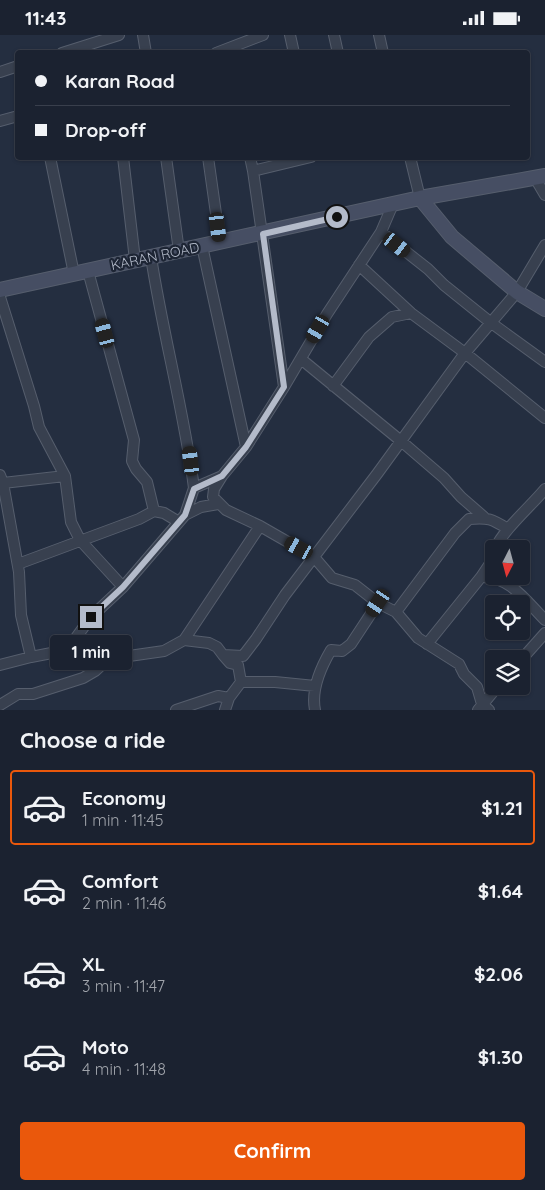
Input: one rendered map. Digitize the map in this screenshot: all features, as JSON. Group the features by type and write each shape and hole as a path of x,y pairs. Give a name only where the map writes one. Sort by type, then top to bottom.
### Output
{"street":[{"path":"72,50 119,35"},
{"path":"143,35 146,50"},
{"path":"226,50 263,35"},
{"path":"290,35 293,50"},
{"path":"334,35 337,50"},
{"path":"379,35 382,50"},
{"path":"0,72 15,67"},
{"path":"0,121 15,116"},
{"path":"51,160 74,274"},
{"path":"122,160 135,260"},
{"path":"166,160 179,251"},
{"path":"208,160 220,242"},
{"path":"251,160 284,387"},
{"path":"253,171 299,160"},
{"path":"411,160 420,198 452,237 517,292 545,309"},
{"path":"540,177 545,195"},
{"name":"KARAN ROAD","path":"0,290 263,234 420,198 540,177"},
{"path":"393,204 381,233 327,314 246,447 222,476 214,489 213,497 218,503 234,514 260,526 314,557 332,578 355,585 378,603 396,612 418,638 459,664 464,674 477,687 483,708"},
{"path":"381,233 428,269 444,285 490,322 545,362"},
{"path":"223,655 243,656 465,353 517,292 545,245"},
{"path":"202,246 246,447"},
{"path":"66,650 91,617 123,587 182,518 194,489 186,427 180,408 151,257"},
{"path":"360,265 411,313 465,353 545,418"},
{"path":"88,271 134,440 132,461 147,482 154,511"},
{"path":"0,297 39,427 65,476 71,522 80,540 123,587"},
{"path":"333,386 368,337 392,317 411,313"},
{"path":"301,359 401,441 484,517"},
{"path":"31,657 21,615 18,564 2,479 65,476"},
{"path":"194,489 222,476"},
{"path":"501,540 508,529 545,489"},
{"path":"18,564 139,519 154,511 182,518 201,507 218,503"},
{"path":"396,612 455,533 469,519 484,517 493,519 508,529"},
{"path":"0,665 66,650 108,659 164,651 184,640 260,526"},
{"path":"427,644 485,571"},
{"path":"481,577 491,576 517,591 545,620"},
{"path":"315,710 313,701 315,687 324,662 331,650 342,651 351,644 378,603"},
{"path":"530,650 545,633"},
{"path":"184,640 209,643 217,647 230,663 238,665 241,682 229,698 225,710"},
{"path":"0,705 18,694 33,694 83,678 95,671 108,659"},
{"path":"241,682 275,682 315,687"},
{"path":"483,708 492,695"},
{"path":"176,710 218,696 229,698"}],"route":[{"path":"91,617 123,587 185,515 194,489 222,476 246,447 284,387 263,234 337,217"}]}
